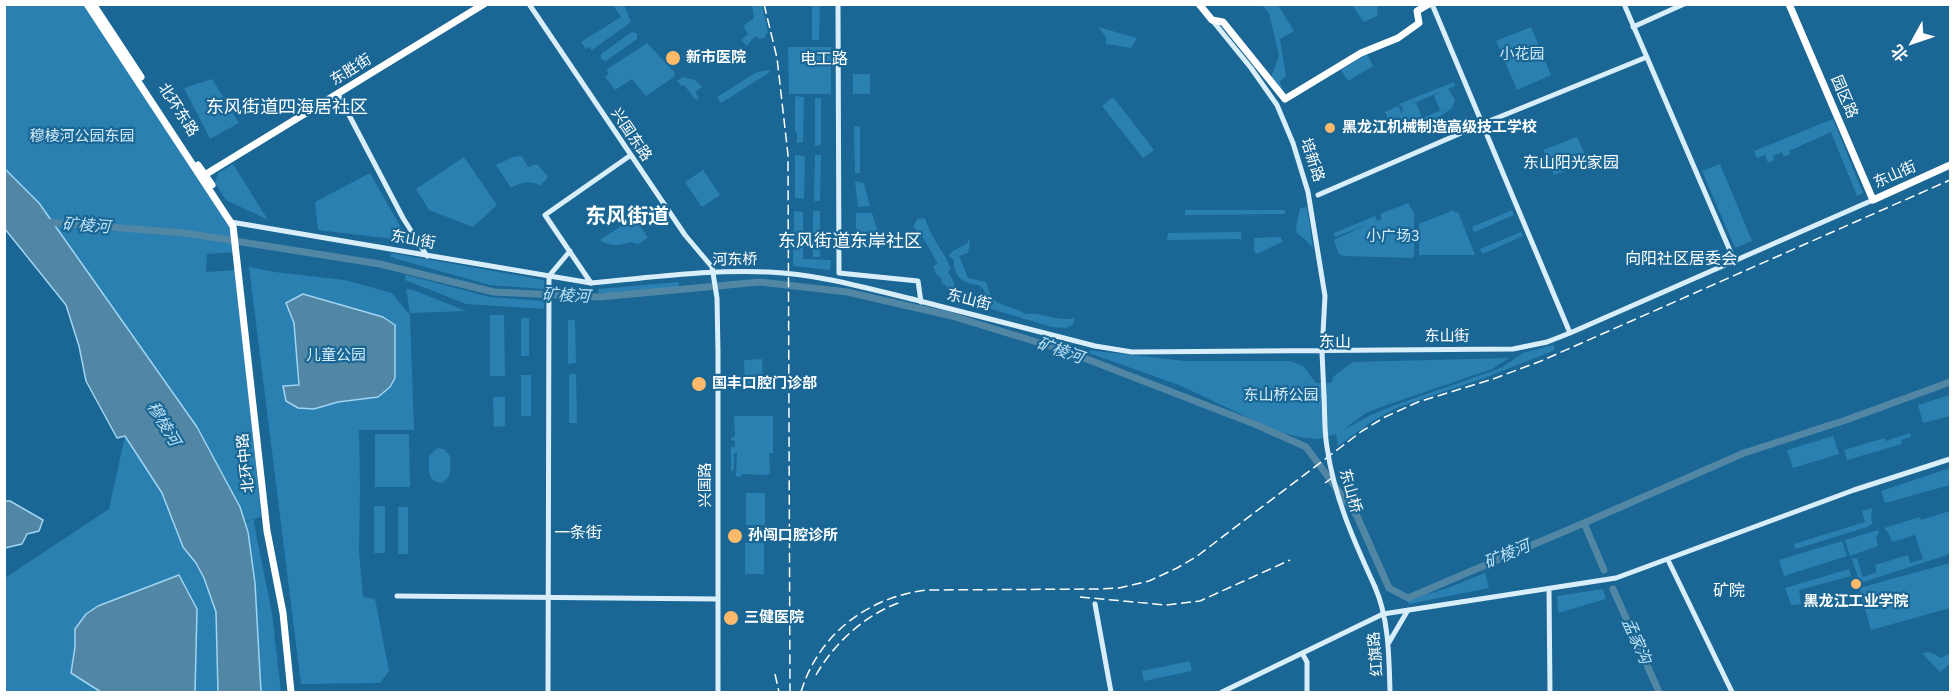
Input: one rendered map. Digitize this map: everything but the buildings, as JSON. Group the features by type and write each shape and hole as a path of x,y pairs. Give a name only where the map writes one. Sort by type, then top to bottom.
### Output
{"highway":[{"name":"北环东路","path":"87,4 203,176"},
{"name":"北环东路","path":"93,4 235,227"},
{"name":"东胜街","path":"203,176 484,4"},
{"name":"培新路","path":"1199,4 1212,20"},
{"path":"1212,20 1223,22 1285,99 1361,53 1398,38 1419,22 1417,11 1431,4"},
{"name":"园区路","path":"1789,4 1873,200"},
{"name":"东山街","path":"1873,200 1950,165"},
{"name":"北环中路","path":"235,227 267,531 283,613 293,693"}],"street":[{"name":"兴国东路","path":"529,4 685,235 711,265 714,277"},
{"path":"838,4 839,273 918,281 921,302"},
{"path":"1431,4 1570,333"},
{"path":"1624,4 1734,260"},
{"path":"1633,27 1684,4"},
{"name":"培新路","path":"1212,20 1251,68 1277,105 1293,143 1308,192 1325,296 1322,352"},
{"path":"1318,195 1482,124 1647,57"},
{"path":"338,94 403,218 427,256"},
{"path":"591,283 545,214 630,154"},
{"name":"东山街","path":"912,299 1116,350 1132,352 1498,351 1527,347 1570,333 1873,200"},
{"name":"东山街","path":"235,227 591,283"},
{"path":"548,693 549,276 570,251"},
{"name":"河东桥","path":"591,283 728,271 771,272 826,280 912,299"},
{"name":"兴国路","path":"714,277 717,298 718,693"},
{"name":"东山桥","path":"1322,352 1326,445 1335,489 1375,587 1383,614"},
{"path":"1222,693 1383,614 1616,578 1854,490 1950,459"},
{"path":"1668,560 1732,693"},
{"path":"1550,589 1550,693"},
{"path":"397,596 717,599"},
{"path":"1095,604 1112,693"},
{"path":"1388,644 1408,610"},
{"name":"红旗路","path":"1383,614 1388,644 1390,693"},
{"path":"1302,653 1306,662 1307,693"}],"green space":[{"name":"穆棱河公园东园","path":"4,5 85,5 230,224 234,252 207,254 206,272 235,270 237,272 261,517 245,521 240,507 197,427 39,203 5,169"},
{"path":"613,5 624,5 631,22 592,50 589,47 586,49 581,42 621,17"},
{"path":"752,5 762,5 768,33 765,34 766,37 759,39 755,36 747,46 741,40 748,34 743,26 754,18"},
{"path":"812,5 820,5 819,40 812,40"},
{"path":"1262,5 1278,5 1294,31 1280,39 1286,76 1280,81 1283,91 1271,77 1279,56 1269,13"},
{"path":"1352,5 1378,5 1377,16 1364,22"},
{"path":"1098,27 1137,38 1131,48 1106,44 1106,37"},
{"name":"小花园","path":"1531,27 1551,75 1517,90 1496,41"},
{"path":"632,32 637,34 637,39 606,61 601,59 601,54"},
{"path":"647,43 675,73 674,77 646,96 632,79 615,90 605,77 609,73 606,70"},
{"path":"788,47 831,47 831,94 789,94"},
{"path":"1367,54 1373,66 1348,81 1341,70"},
{"path":"769,70 770,72 721,103 717,97 757,72"},
{"path":"853,74 870,74 870,94 853,94"},
{"path":"683,77 695,80 702,87 695,92 699,98 696,100 684,85 682,86 677,81"},
{"path":"212,79 239,123 210,139 184,88"},
{"path":"1454,82 1455,86 1448,89 1455,100 1452,108 1435,119 1422,123 1409,122 1404,119 1408,129 1395,135 1385,112 1398,106 1402,114 1403,108 1399,104","holes":["1440,92 1434,96 1440,110 1447,108 1417,120 1422,117 1416,103 1410,105"]},
{"path":"795,96 804,97 803,142 797,143 795,131"},
{"path":"1113,97 1154,150 1143,158 1102,106"},
{"path":"815,98 821,98 821,145 815,146"},
{"path":"1833,119 1863,193 1857,196 1831,132 1789,151 1790,154 1784,157 1782,152 1773,156 1774,160 1768,163 1765,155 1757,158 1754,151"},
{"path":"854,126 860,127 860,173 855,173"},
{"path":"1577,137 1588,162 1554,175 1543,150"},
{"path":"795,155 805,156 804,199 795,198"},
{"path":"815,155 821,155 820,201 814,201"},
{"path":"522,156 528,167 537,164 548,177 540,186 525,182 511,188 496,165 513,157"},
{"path":"464,157 497,205 473,227 429,210 416,189"},
{"path":"233,164 268,220 226,200 215,183 218,173"},
{"path":"1720,164 1752,241 1735,248 1702,171"},
{"path":"703,170 720,195 702,207 685,182"},
{"path":"370,173 410,241 318,230 315,202"},
{"path":"855,181 864,183 870,206 858,207"},
{"name":"小广场3","path":"1408,203 1414,213 1414,256 1412,258 1339,254 1334,240 1366,225 1335,237 1334,233 1375,216 1377,221 1382,219 1380,214"},
{"path":"1307,207 1313,248 1296,230 1300,208"},
{"path":"1185,210 1285,210 1285,214 1185,215"},
{"path":"1454,210 1455,213 1458,212 1475,255 1419,255 1419,224"},
{"path":"1512,210 1514,215 1474,232 1472,227"},
{"path":"794,211 803,212 803,259 831,260 830,270 793,266"},
{"path":"813,211 820,211 820,257 813,257"},
{"path":"856,213 872,213 878,232 859,234 856,230"},
{"path":"635,217 648,238 638,244 630,242 616,245 601,241 601,239"},
{"path":"925,218 951,269 948,272 953,280 958,302 942,283 941,277 937,275 933,266 938,264 921,234 913,227 917,219"},
{"path":"1241,232 1241,239 1167,240 1168,233"},
{"path":"1521,232 1523,236 1485,253 1482,253 1480,249"},
{"path":"1281,237 1282,242 1257,254 1254,251 1254,238"},
{"path":"968,238 970,242 968,253 959,256 968,278 986,282 990,296 994,300 1025,314 1062,319 1075,318 1073,324 1066,328 1052,327 988,308 984,290 979,285 960,278 955,271 954,260 949,256 953,251 968,243"},
{"path":"391,253 544,280 544,289 489,285 390,257"},
{"name":"儿童公园","path":"249,267 345,280 392,293 410,315 414,430 359,430 359,551 363,597 375,599 389,671 380,683 301,684"},
{"path":"406,275 490,297 544,301 544,309 466,304 405,280"},
{"path":"679,282 679,287 599,295 598,289"},
{"path":"406,289 416,291 466,311 410,313"},
{"path":"490,315 504,315 505,376 490,376"},
{"path":"521,318 529,318 529,356 521,356"},
{"path":"568,320 575,320 576,363 568,364"},
{"name":"东山桥公园","path":"1553,345 1555,350 1487,377 1396,408 1371,422 1338,446 1336,434 1318,439 1277,431 1179,385 1086,352 1086,350 1185,361 1291,361 1303,366 1316,383 1331,383 1334,376 1353,362 1509,358 1492,369 1366,413 1343,430 1395,405 1501,368 1523,353"},
{"path":"762,359 763,390 745,390 744,360"},
{"path":"569,374 576,374 577,423 569,423"},
{"path":"521,375 531,375 531,416 521,416"},
{"path":"1950,395 1950,416 1923,423 1918,405"},
{"path":"493,397 505,397 505,426 494,427"},
{"path":"734,416 773,416 773,453 769,453 770,473 768,475 742,474 740,477 736,476 737,453 734,453 734,470 731,472 731,447 735,447 735,441 731,440 735,436"},
{"path":"1910,433 1911,437 1901,440 1902,444 1847,460 1844,450"},
{"path":"375,434 409,434 410,487 375,487"},
{"path":"125,436 162,493 183,546 254,519 272,613 281,692 5,692 5,578 109,509"},
{"path":"1833,436 1839,454 1793,468 1787,450"},
{"path":"437,448 444,449 450,456 449,475 441,483 433,479 429,469 429,456"},
{"path":"1950,468 1950,485 1885,503 1881,491"},
{"path":"746,493 765,493 765,525 746,525"},
{"path":"374,506 385,506 385,553 374,553"},
{"path":"398,507 408,507 408,554 398,554"},
{"path":"1873,508 1872,524 1867,527 1796,549 1794,544 1865,522 1862,511"},
{"path":"1950,511 1950,554 1860,583 1852,559 1857,558 1863,577 1877,572 1875,565 1908,555 1910,563 1923,559 1915,535 1892,542 1884,528"},
{"path":"1878,530 1876,538 1878,546 1850,556 1845,540"},
{"path":"1842,541 1847,556 1784,576 1779,560"},
{"path":"745,543 764,543 764,574 745,574"},
{"path":"1950,563 1950,608 1871,630 1859,588"},
{"path":"1849,569 1851,576 1799,590 1801,604 1791,605 1785,588"},
{"path":"1485,573 1489,588 1409,604 1407,600 1445,589"},
{"path":"1603,589 1606,599 1558,613 1557,596"},
{"path":"1930,652 1941,658 1950,653 1950,664 1940,672 1922,653"},
{"path":"1190,661 1192,671 1144,681 1142,671"}],"water":[{"name":"穆棱河","path":"5,169 39,203 197,427 240,507 248,532 255,583 261,692 218,692 216,612 204,578 183,547 162,493 125,436 117,438 86,381 79,346 66,305 5,229"},
{"path":"303,294 383,317 395,325 395,378 390,387 378,397 338,402 314,409 298,408 286,401 283,386 299,385 294,323 286,303"},
{"path":"4,501 10,501 43,520 39,531 27,534 22,544 5,548"},
{"path":"179,575 197,609 195,692 101,692 71,673 75,629 86,614 98,606"}],"waterway":[{"name":"矿棱河","path":"44,222 185,233 380,264 494,292 600,297 760,282 847,292 952,316 1066,351 1257,425 1306,447 1357,516 1389,588 1408,598 1744,453 1846,420 1950,382"},
{"name":"孟家沟","path":"1584,523 1604,570"},
{"name":"孟家沟","path":"1613,589 1659,692"}],"railway":[{"path":"764,4 777,58 788,155 790,692"},
{"path":"801,692 819,653 833,637 848,622 884,601 927,590 1096,589 1119,588 1149,581 1196,557 1362,431 1385,417 1418,402 1493,379 1541,361 1950,180"},
{"path":"1325,483 1336,475"},
{"path":"1080,597 1166,605 1200,601 1290,560"},
{"path":"816,675 823,663 852,631 875,614 901,602"},
{"path":"775,674 779,692"}],"place":[{"name":"新市医院","path":"673,58"},
{"name":"黑龙江机械制造高级技工学校","path":"1330,128"},
{"name":"国丰口腔门诊部","path":"699,384"},
{"name":"孙闯口腔诊所","path":"735,536"},
{"name":"黑龙江工业学院","path":"1856,584"},
{"name":"三健医院","path":"731,618"}],"district":[{"name":"电工路","path":"824,59"},
{"name":"东风街道四海居社区","path":"287,108"},
{"name":"东山阳光家园","path":"1571,163"},
{"name":"东风街道","path":"627,217"},
{"name":"东风街道东岸社区","path":"850,242"},
{"name":"向阳社区居委会","path":"1681,259"},
{"name":"东山","path":"1335,342"},
{"name":"一条街","path":"578,533"},
{"name":"矿院","path":"1729,591"}]}
